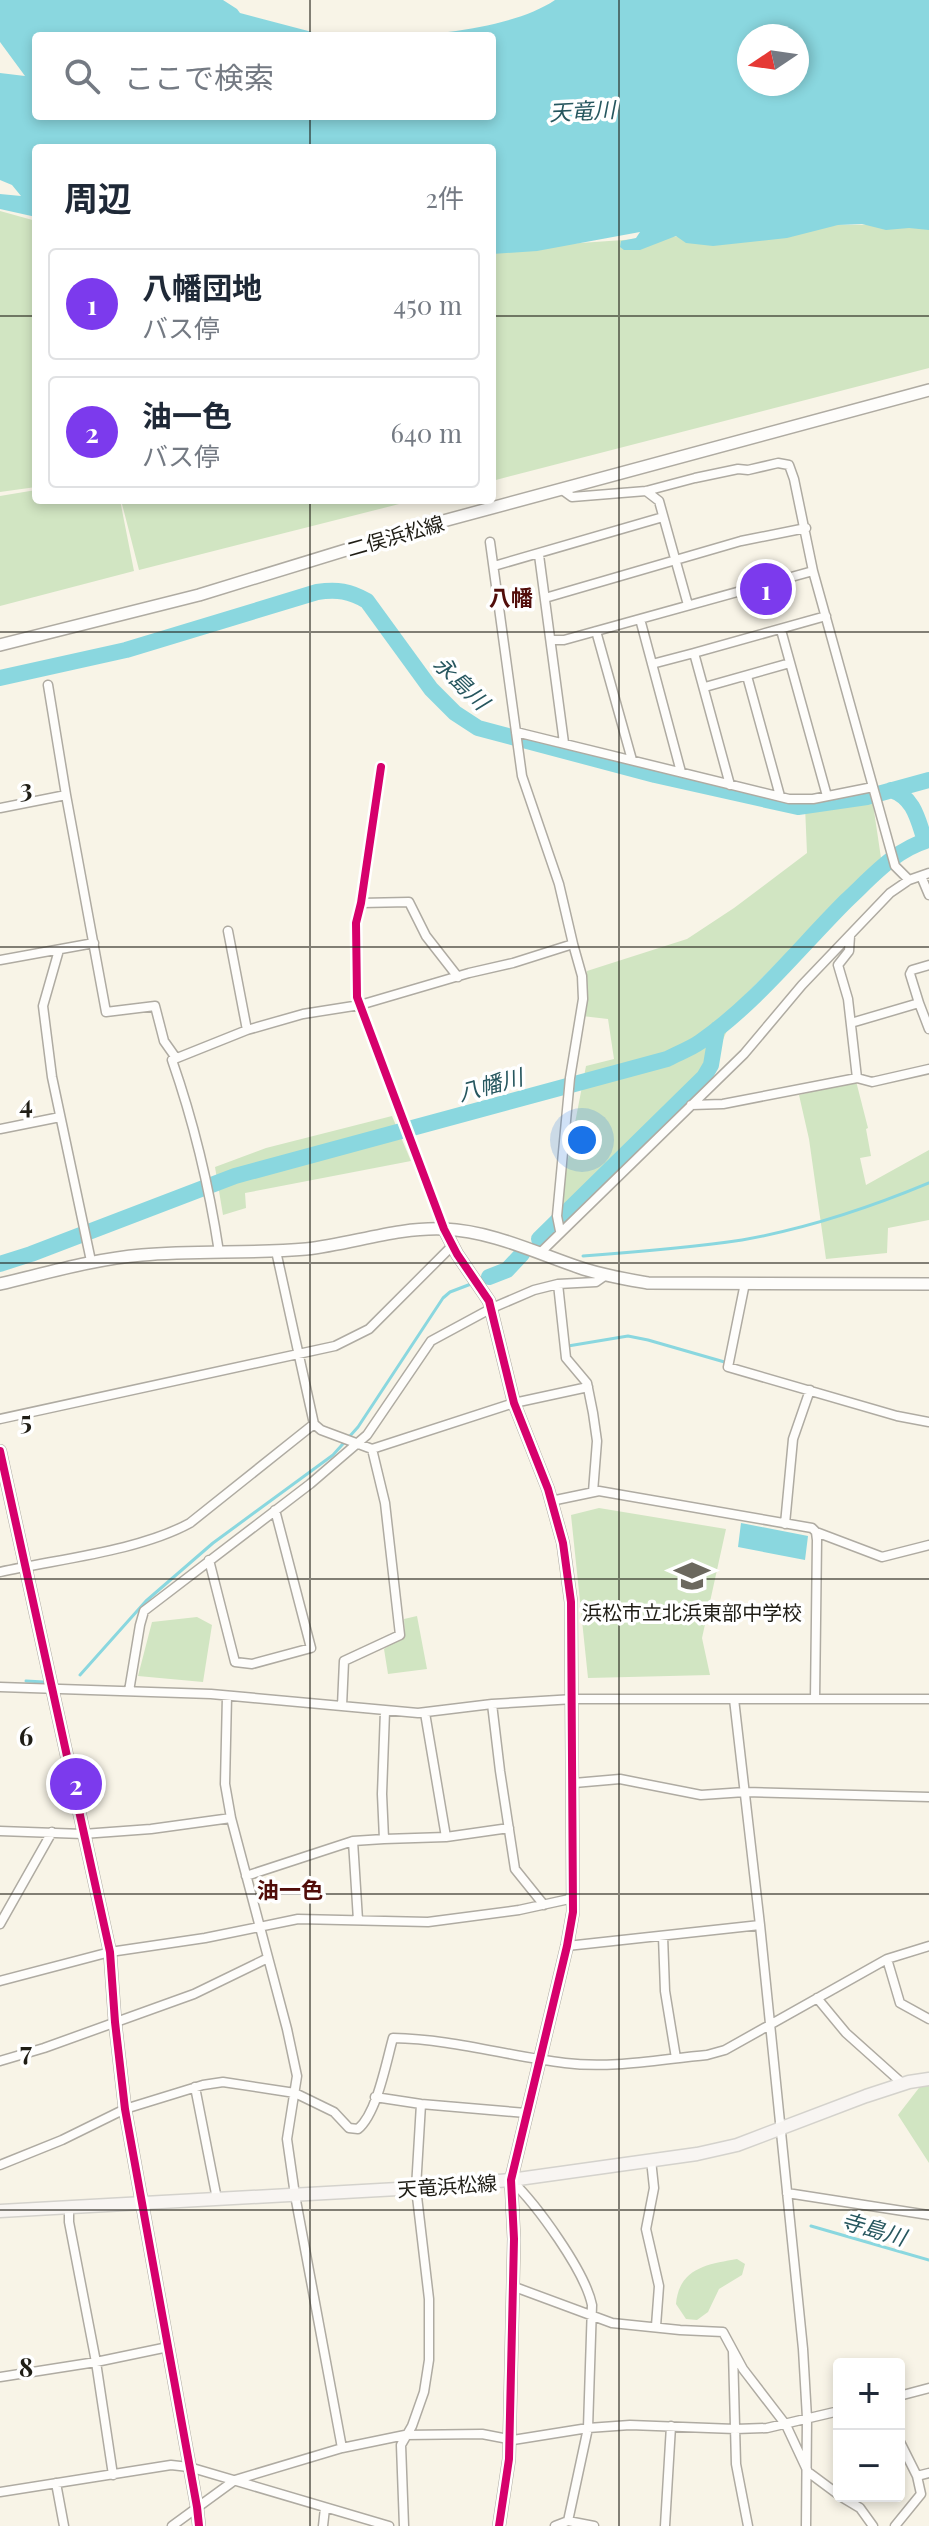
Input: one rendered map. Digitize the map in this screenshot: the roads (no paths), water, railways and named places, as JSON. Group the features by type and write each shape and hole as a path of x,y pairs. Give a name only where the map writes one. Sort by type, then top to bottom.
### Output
{"main road":[{"name":"天竜浜松線","path":"0,2211 511,2180 737,2145 866,2096 929,2079"}],"street":[{"name":"二俣浜松線","path":"0,645 185,599 406,531 929,390"},
{"path":"561,489 572,497 646,491 738,469 748,470 778,463 789,465 806,528 813,571 895,866 909,880"},
{"path":"646,491 659,501 688,605"},
{"path":"494,566 663,517"},
{"path":"545,598 741,541 806,528"},
{"path":"490,542 522,776 559,884 582,976 583,999 568,1095 559,1224"},
{"path":"539,555 564,743"},
{"path":"551,640 564,640 813,571"},
{"path":"652,664 826,616"},
{"path":"640,619 681,772"},
{"path":"781,630 827,796"},
{"path":"596,631 632,760"},
{"path":"694,653 730,785"},
{"path":"705,687 790,663"},
{"path":"747,676 780,796"},
{"path":"48,685 106,1012 155,1006 164,1041 176,1058"},
{"path":"517,736 564,743 801,800 874,787"},
{"path":"381,767 356,923 357,997 444,1229 492,1308 514,1403 551,1501 563,1543 571,1602 574,1898 567,1946 511,2180 514,2239 509,2459 499,2526"},
{"path":"0,808 66,795"},
{"path":"541,1252 559,1224 744,1054 802,985 890,893 925,874 929,895"},
{"path":"361,903 409,902 426,936 458,977"},
{"path":"228,931 247,1030"},
{"path":"850,936 849,951 838,965 848,999 857,1078"},
{"path":"0,960 94,943"},
{"path":"219,1252 195,1128 172,1060 247,1030 303,1014 360,1005 573,944"},
{"path":"59,950 43,1006 60,1117 91,1261"},
{"path":"929,965 912,970 910,974 929,1029"},
{"path":"851,1023 919,1003"},
{"path":"690,1105 723,1104 857,1078 872,1082 929,1069"},
{"path":"0,1129 60,1117"},
{"path":"0,1284 91,1261 141,1255 276,1251 337,1245 411,1230 444,1229 481,1235 541,1252 578,1267 648,1283 929,1284"},
{"path":"0,1419 335,1346 369,1329 453,1245"},
{"path":"276,1251 314,1424 321,1430 372,1449 514,1403 588,1387"},
{"path":"129,1691 144,1611 346,1454 351,1441 367,1435 431,1341 492,1308 534,1290 558,1284 596,1282 606,1275"},
{"path":"745,1283 728,1364 897,1416 929,1422"},
{"path":"558,1284 566,1358 588,1387 597,1441 593,1492"},
{"path":"785,1524 793,1439 810,1390"},
{"path":"0,1572 169,1534 190,1523 314,1424"},
{"path":"342,1706 344,1661 400,1635 385,1503 372,1449"},
{"path":"0,1451 110,1952 125,2109 199,2526"},
{"path":"551,1501 593,1492 812,1528 882,1557 929,1545"},
{"path":"209,1560 235,1662 252,1664 311,1648 275,1510"},
{"path":"815,1699 816,1532"},
{"path":"0,1687 227,1696 425,1713 492,1704 574,1699 929,1699"},
{"path":"227,1696 225,1784 297,2076 287,2139 342,2448"},
{"path":"734,1699 803,2349 808,2472 806,2526"},
{"path":"492,1704 515,1869 544,1905"},
{"path":"384,1839 385,1711"},
{"path":"425,1713 446,1837"},
{"path":"574,1783 620,1779 701,1795 745,1792 929,1797"},
{"path":"0,1831 83,1834 231,1818"},
{"path":"246,1876 353,1841 446,1837 509,1828"},
{"path":"0,1924 52,1832"},
{"path":"353,1841 358,1920"},
{"path":"0,1981 110,1952 205,1938 298,1919 428,1922 463,1919 574,1898"},
{"path":"567,1946 760,1925"},
{"path":"663,1936 665,1991 676,2058"},
{"path":"0,2165 62,2140 125,2109 195,2087 232,2083 295,2093 334,2112 349,2128 358,2129 366,2122 374,2106 393,2038 446,2041 565,2063 609,2065 707,2055 725,2050 887,1959 929,1946"},
{"path":"0,2061 194,1994 268,1958"},
{"path":"887,1959 900,2003 929,2019"},
{"path":"817,1998 846,2033 903,2084"},
{"path":"195,2087 217,2199"},
{"path":"375,2097 526,2113"},
{"path":"404,2526 401,2445 412,2426 424,2392 429,2347 429,2299 416,2188 421,2104"},
{"path":"651,2160 654,2188 646,2229 659,2286 656,2326"},
{"path":"511,2180 553,2231 589,2292 592,2305 588,2428 568,2521"},
{"path":"787,2193 929,2215"},
{"path":"69,2207 69,2222 96,2362 113,2475"},
{"path":"512,2286 612,2323 723,2332 743,2369 786,2425 808,2472 833,2491"},
{"path":"0,2377 168,2347"},
{"path":"733,2350 736,2464 748,2526"},
{"path":"905,2394 929,2388"},
{"path":"172,2526 235,2480 342,2448 405,2435 482,2434 513,2440 630,2425 767,2428 833,2412"},
{"path":"665,2526 671,2426"},
{"path":"895,2526 921,2494 917,2476 905,2452"},
{"path":"0,2492 171,2465 189,2467 389,2526"},
{"path":"917,2476 929,2473"},
{"path":"56,2483 64,2526"},
{"path":"850,2502 860,2508 873,2526"},
{"path":"323,2526 325,2508"},
{"path":"555,2526 568,2521 594,2526"}],"water":[{"name":"天竜川","path":"0,0 223,0 240,13 312,32 32,32 32,120 496,120 496,32 446,32 519,17 555,0 929,0 929,230 838,225 787,238 713,246 686,243 676,236 640,250 620,247 621,241 636,238 640,232 537,251 496,254 496,144 32,144 32,216 0,209 0,194 21,196 12,185 0,180 0,73 25,76 0,42"},
{"path":"741,1523 808,1536 805,1560 738,1547"}],"waterway":[{"name":"永島川","path":"0,678 126,650 317,592 337,591 367,601 431,689 455,713 478,728 655,775 798,807 867,797 929,780"},
{"path":"891,790 910,804 925,841"},
{"name":"八幡川","path":"0,1264 235,1176 667,1059 720,1027 758,993 874,874 905,850 929,840"},
{"path":"539,1239 704,1077 711,1065 717,1029"},
{"path":"583,1256 742,1240 790,1230 837,1217 929,1183"},
{"path":"489,1277 507,1270 522,1254"},
{"path":"478,1280 489,1277"},
{"path":"80,1675 146,1601 213,1543 333,1455 358,1427 443,1298 471,1284"},
{"path":"568,1346 628,1336 728,1363"},
{"path":"26,1681 44,1682"},
{"name":"寺島川","path":"811,2226 929,2260"}],"place":[{"name":"八幡団地","path":"766,589"},
{"name":"浜松市立北浜東部中学校","path":"692,1576"},
{"name":"油一色","path":"76,1784"}],"district":[{"name":"八幡","path":"511,597"},
{"name":"油一色","path":"290,1889"}]}
